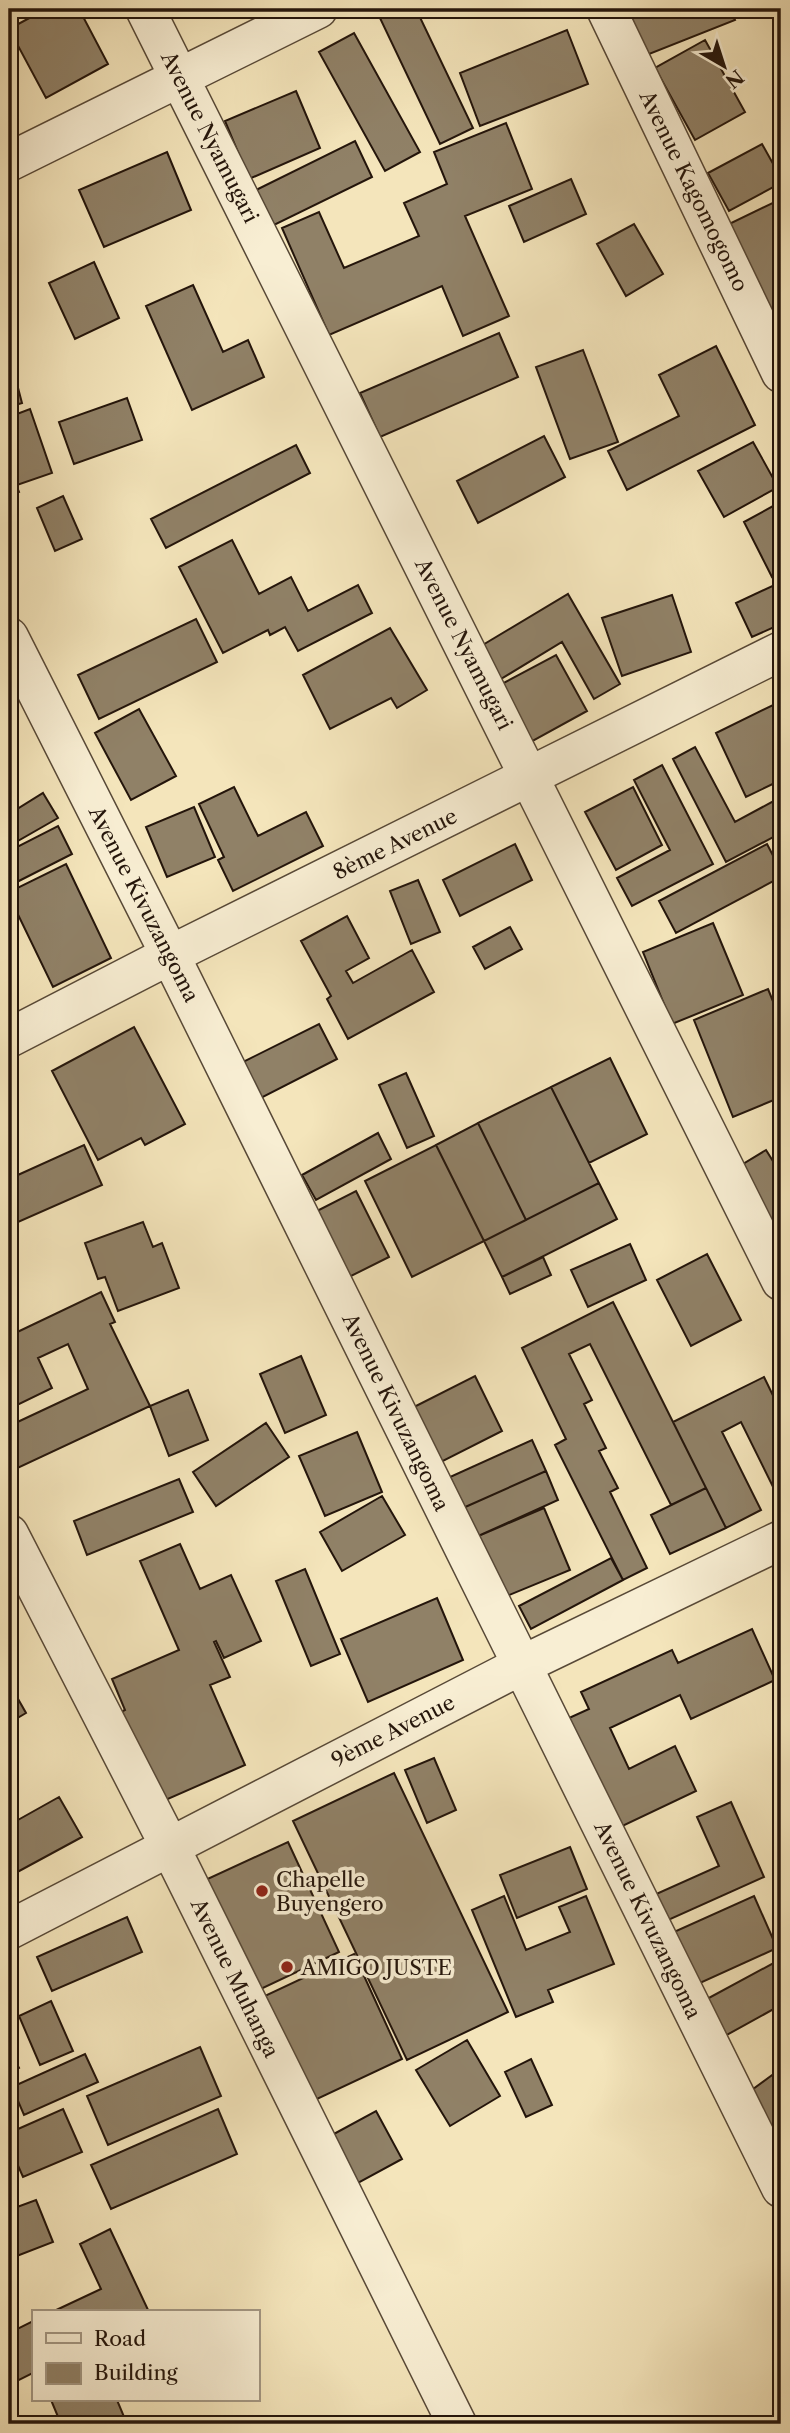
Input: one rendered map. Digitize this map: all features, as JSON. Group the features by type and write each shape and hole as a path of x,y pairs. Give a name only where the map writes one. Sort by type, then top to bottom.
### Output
{"street":[{"name":"Avenue Nyamugari","path":"145,9 781,1281"},
{"path":"9,162 318,9"},
{"name":"Avenue Kagomogomo","path":"606,9 781,373"},
{"name":"Avenue Kivuzangoma","path":"9,637 170,955 781,2188"},
{"name":"8ème Avenue","path":"9,1038 781,651"},
{"name":"Avenue Muhanga","path":"9,1534 170,1847 457,2424"},
{"name":"9ème Avenue","path":"9,1930 522,1665 781,1540"}],"building":[{"path":"9,9 33,9 9,21"},
{"path":"46,9 79,9 108,64 46,98 9,29"},
{"path":"393,9 416,9 473,128 440,144 379,16"},
{"path":"649,9 730,9 735,20 634,60 619,21"},
{"path":"567,30 588,84 480,126 460,73"},
{"path":"354,33 420,152 385,171 319,52"},
{"path":"705,40 745,112 695,140 655,68"},
{"path":"296,91 320,148 249,179 225,121"},
{"path":"506,123 532,189 465,216 509,316 463,336 442,286 329,335 282,228 319,212 344,268 419,236 404,203 447,184 434,152"},
{"path":"355,141 372,177 274,225 256,190"},
{"path":"762,144 781,178 781,183 729,211 708,173"},
{"path":"167,152 191,210 104,247 79,190"},
{"path":"571,179 586,214 524,242 509,206"},
{"path":"781,199 781,346 725,226"},
{"path":"634,224 663,274 626,296 597,244"},
{"path":"94,262 119,318 75,339 49,283"},
{"path":"193,285 223,352 248,340 264,377 192,410 146,306"},
{"path":"499,333 518,377 380,437 360,393"},
{"path":"716,346 755,425 627,490 608,451 679,416 659,375"},
{"path":"583,350 618,442 570,459 536,367"},
{"path":"17,384 22,403 9,407 9,386"},
{"path":"127,398 142,440 74,464 59,422"},
{"path":"30,409 52,473 17,485 9,462 9,417"},
{"path":"544,436 565,477 478,523 457,481"},
{"path":"753,442 778,487 724,517 698,471"},
{"path":"296,445 310,473 166,548 151,519"},
{"path":"9,467 19,492 9,496"},
{"path":"63,496 82,539 55,551 37,508"},
{"path":"775,505 781,517 781,572 772,577 744,522"},
{"path":"232,540 259,594 291,577 308,611 358,585 372,613 298,651 285,627 270,635 268,630 223,653 179,567"},
{"path":"781,582 781,624 752,637 736,603"},
{"path":"568,594 620,684 594,699 562,642 496,682 476,649"},
{"path":"672,595 691,652 622,676 602,618"},
{"path":"196,619 217,662 99,719 78,675"},
{"path":"390,628 427,690 397,708 391,698 330,729 303,675"},
{"path":"556,655 587,711 529,743 498,686"},
{"path":"781,702 781,722 773,705"},
{"path":"773,705 781,722 781,780 746,797 716,733"},
{"path":"139,709 176,776 131,800 95,733"},
{"path":"695,747 735,822 781,797 781,833 726,862 673,759"},
{"path":"662,765 713,864 632,906 617,878 670,850 634,780"},
{"path":"234,787 258,836 306,812 323,846 233,891 218,860 224,857 199,804"},
{"path":"633,787 662,845 616,870 585,812"},
{"path":"43,793 58,818 9,846 9,794 17,809"},
{"path":"194,807 215,857 167,877 146,827"},
{"path":"58,826 72,854 9,886 9,851"},
{"path":"515,844 532,880 460,916 443,880"},
{"path":"767,844 781,871 781,877 676,933 659,901"},
{"path":"66,864 111,958 53,987 9,892"},
{"path":"418,880 440,932 411,944 390,891"},
{"path":"347,916 369,958 346,971 353,983 412,950 434,992 348,1039 327,999 331,996 301,941"},
{"path":"713,923 743,995 672,1024 643,952"},
{"path":"510,927 522,949 485,969 473,947"},
{"path":"768,989 781,1021 781,1097 733,1117 694,1020"},
{"path":"319,1024 337,1059 255,1101 237,1065"},
{"path":"134,1027 185,1124 145,1145 141,1138 98,1160 52,1071"},
{"path":"610,1058 647,1134 589,1163 551,1087"},
{"path":"406,1073 434,1136 407,1148 379,1085"},
{"path":"551,1087 599,1183 526,1220 478,1123"},
{"path":"478,1123 526,1220 484,1241 436,1145"},
{"path":"378,1133 391,1159 316,1200 302,1175"},
{"path":"84,1145 102,1185 9,1226 9,1179"},
{"path":"436,1145 484,1241 412,1277 365,1181"},
{"path":"766,1150 781,1174 780,1235 738,1167"},
{"path":"599,1183 617,1219 502,1277 484,1241"},
{"path":"356,1191 389,1257 345,1279 313,1213"},
{"path":"143,1222 153,1247 162,1243 179,1288 118,1311 105,1277 98,1279 85,1243"},
{"path":"630,1244 646,1280 588,1307 571,1270"},
{"path":"707,1254 741,1320 691,1346 657,1280"},
{"path":"543,1257 551,1275 510,1294 502,1277"},
{"path":"101,1292 115,1322 110,1324 150,1406 9,1472 9,1426 88,1389 68,1344 38,1358 52,1388 9,1409 9,1336"},
{"path":"613,1302 706,1488 671,1505 590,1344 569,1354 592,1400 584,1404 606,1448 599,1451 618,1488 610,1492 647,1568 623,1580 555,1445 566,1439 522,1348"},
{"path":"301,1356 326,1415 285,1433 260,1374"},
{"path":"475,1376 502,1431 437,1464 410,1409"},
{"path":"764,1377 781,1412 781,1503 741,1422 722,1432 761,1510 726,1528 673,1422"},
{"path":"188,1390 208,1440 169,1456 150,1406"},
{"path":"266,1423 289,1457 216,1506 193,1472"},
{"path":"357,1432 382,1492 325,1516 299,1456"},
{"path":"532,1440 546,1471 463,1508 450,1477"},
{"path":"546,1471 558,1500 476,1537 463,1508"},
{"path":"179,1479 193,1512 87,1555 74,1521"},
{"path":"706,1488 726,1528 670,1554 651,1515"},
{"path":"382,1496 405,1535 342,1571 320,1532"},
{"path":"544,1508 570,1570 502,1598 476,1537"},
{"path":"180,1544 200,1589 231,1575 261,1641 224,1658 216,1641 214,1642 230,1677 210,1685 245,1765 161,1802 121,1712 125,1710 112,1679 179,1650 140,1561"},
{"path":"611,1558 623,1580 531,1629 519,1606"},
{"path":"305,1569 340,1654 311,1666 276,1581"},
{"path":"437,1598 463,1660 368,1702 341,1639"},
{"path":"752,1629 775,1680 691,1719 680,1695 610,1728 629,1769 675,1746 696,1791 614,1830 558,1723 589,1709 581,1692 672,1650 678,1663"},
{"path":"9,1683 26,1713 9,1723"},
{"path":"434,1758 456,1810 427,1823 405,1770"},
{"path":"394,1773 508,2012 407,2060 293,1821"},
{"path":"59,1797 82,1837 10,1876 9,1825"},
{"path":"731,1802 764,1877 666,1921 654,1895 719,1866 697,1817"},
{"path":"288,1842 339,1952 252,1993 201,1882"},
{"path":"570,1847 587,1889 517,1918 500,1875"},
{"path":"504,1896 526,1950 570,1932 559,1907 586,1896 614,1964 548,1990 553,2002 516,2017 472,1910"},
{"path":"754,1896 777,1948 689,1988 665,1936"},
{"path":"127,1917 142,1952 52,1991 37,1957"},
{"path":"354,1954 402,2059 300,2107 252,2002"},
{"path":"781,1959 781,2005 714,2042 694,2006"},
{"path":"51,2001 73,2051 40,2065 19,2016"},
{"path":"467,2040 500,2096 450,2126 416,2070"},
{"path":"200,2047 221,2096 108,2145 87,2096"},
{"path":"9,2050 19,2068 9,2074"},
{"path":"85,2054 98,2082 24,2115 12,2087"},
{"path":"531,2059 552,2105 526,2117 505,2072"},
{"path":"779,2070 781,2126 771,2133 745,2095"},
{"path":"63,2109 82,2152 23,2177 9,2145 9,2133"},
{"path":"218,2109 237,2154 111,2209 91,2165"},
{"path":"376,2111 402,2159 358,2183 332,2135"},
{"path":"36,2200 53,2242 9,2259 9,2210"},
{"path":"110,2229 148,2310 56,2310 101,2289 80,2244"},
{"path":"32,2322 32,2374 9,2385 9,2333"},
{"path":"52,2402 118,2402 127,2424 61,2424"}],"place":[{"name":"Chapelle Buyengero","path":"262,1891"},
{"name":"AMIGO JUSTE","path":"287,1967"}]}
